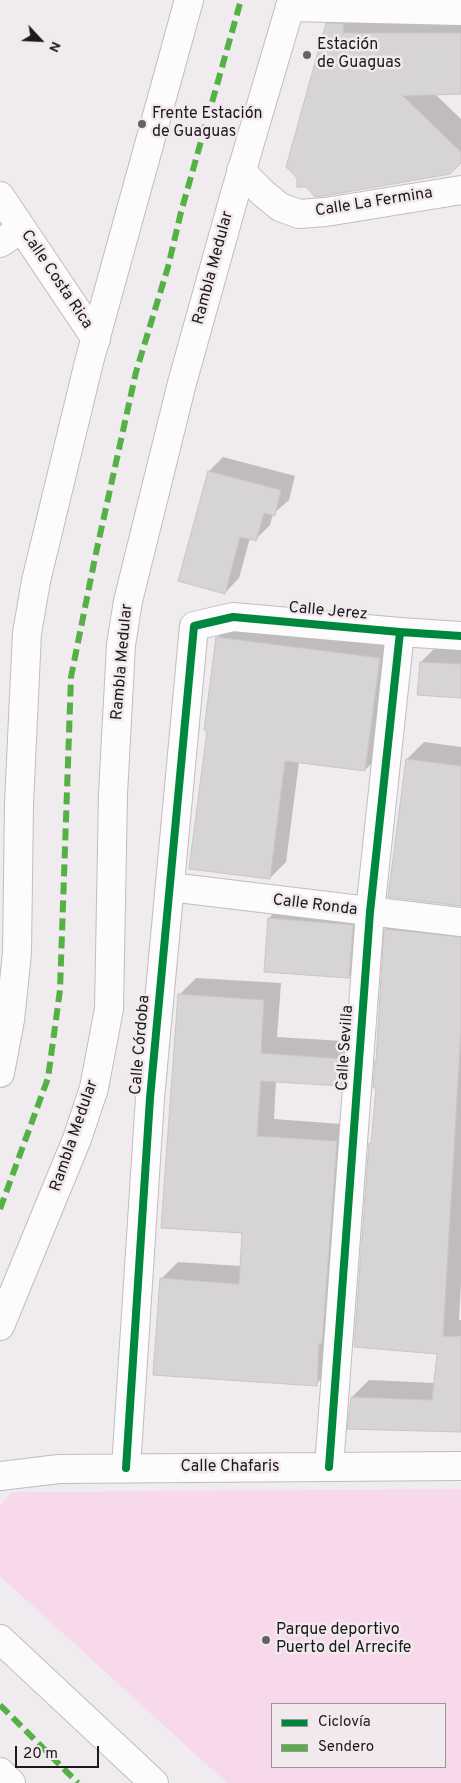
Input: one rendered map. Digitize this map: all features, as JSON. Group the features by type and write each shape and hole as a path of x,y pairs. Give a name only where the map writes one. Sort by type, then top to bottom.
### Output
{"street":[{"path":"0,1073 10,1020 17,952 19,803 27,633 36,581 96,339 189,0"},
{"path":"291,4 461,11"},
{"name":"Rambla Medular","path":"0,1326 78,1139 94,1088 109,1009 113,794 122,645 128,601 182,383 291,4"},
{"name":"Calle La Fermina","path":"242,171 263,194 280,207 299,214 326,212 461,190"},
{"name":"Calle Costa Rica","path":"0,196 11,236 96,339"},
{"name":"Calle Jerez","path":"194,626 233,617 461,636"},
{"name":"Calle Córdoba","path":"126,1468 150,1098 194,626"},
{"name":"Calle Sevilla","path":"329,1468 370,912 400,632"},
{"name":"Calle Ronda","path":"170,887 461,922"},
{"name":"Calle Chafaris","path":"0,1476 59,1469 461,1466"},
{"path":"0,1639 154,1783"},
{"path":"0,1772 11,1783"}],"shaded area":[{"name":"Parque deportivo Puerto del Arrecife","path":"461,1489 461,1783 227,1783 0,1576 0,1506 12,1492"}],"building":[{"path":"326,23 344,24 343,33 461,33 461,94 403,96 461,152 461,163 450,174 315,197 306,187 297,187 297,178 286,167"},
{"path":"208,471 281,490 275,516 264,513 256,541 240,537 225,594 178,581"},
{"path":"216,637 380,658 365,771 285,761 270,879 189,869 207,731 204,730"},
{"path":"420,662 461,664 461,698 417,695"},
{"path":"406,759 461,766 461,906 388,897"},
{"path":"268,918 353,925 349,978 264,972"},
{"path":"384,929 461,937 461,1031 443,1336 461,1337 461,1432 347,1429 351,1397 432,1400 437,1354 354,1347 369,1143 371,1144 376,1088 373,1088"},
{"path":"178,994 264,1000 261,1053 343,1059 341,1086 261,1081 257,1136 337,1141 322,1344 319,1344 317,1386 153,1375 160,1278 239,1284 242,1233 161,1228"}],"marked path":[{"path":"0,1209 48,1078 60,990 71,677 136,372 168,267 181,212 241,0"},
{"path":"0,1705 78,1783"}],"cycle path":[{"path":"126,1468 150,1098 194,626 233,617 461,636"},
{"path":"329,1467 370,912 400,632"}],"place":[{"name":"Estación de Guaguas","path":"307,55"},
{"name":"Frente Estación de Guaguas","path":"142,124"},
{"name":"Parque deportivo Puerto del Arrecife","path":"266,1640"}]}
